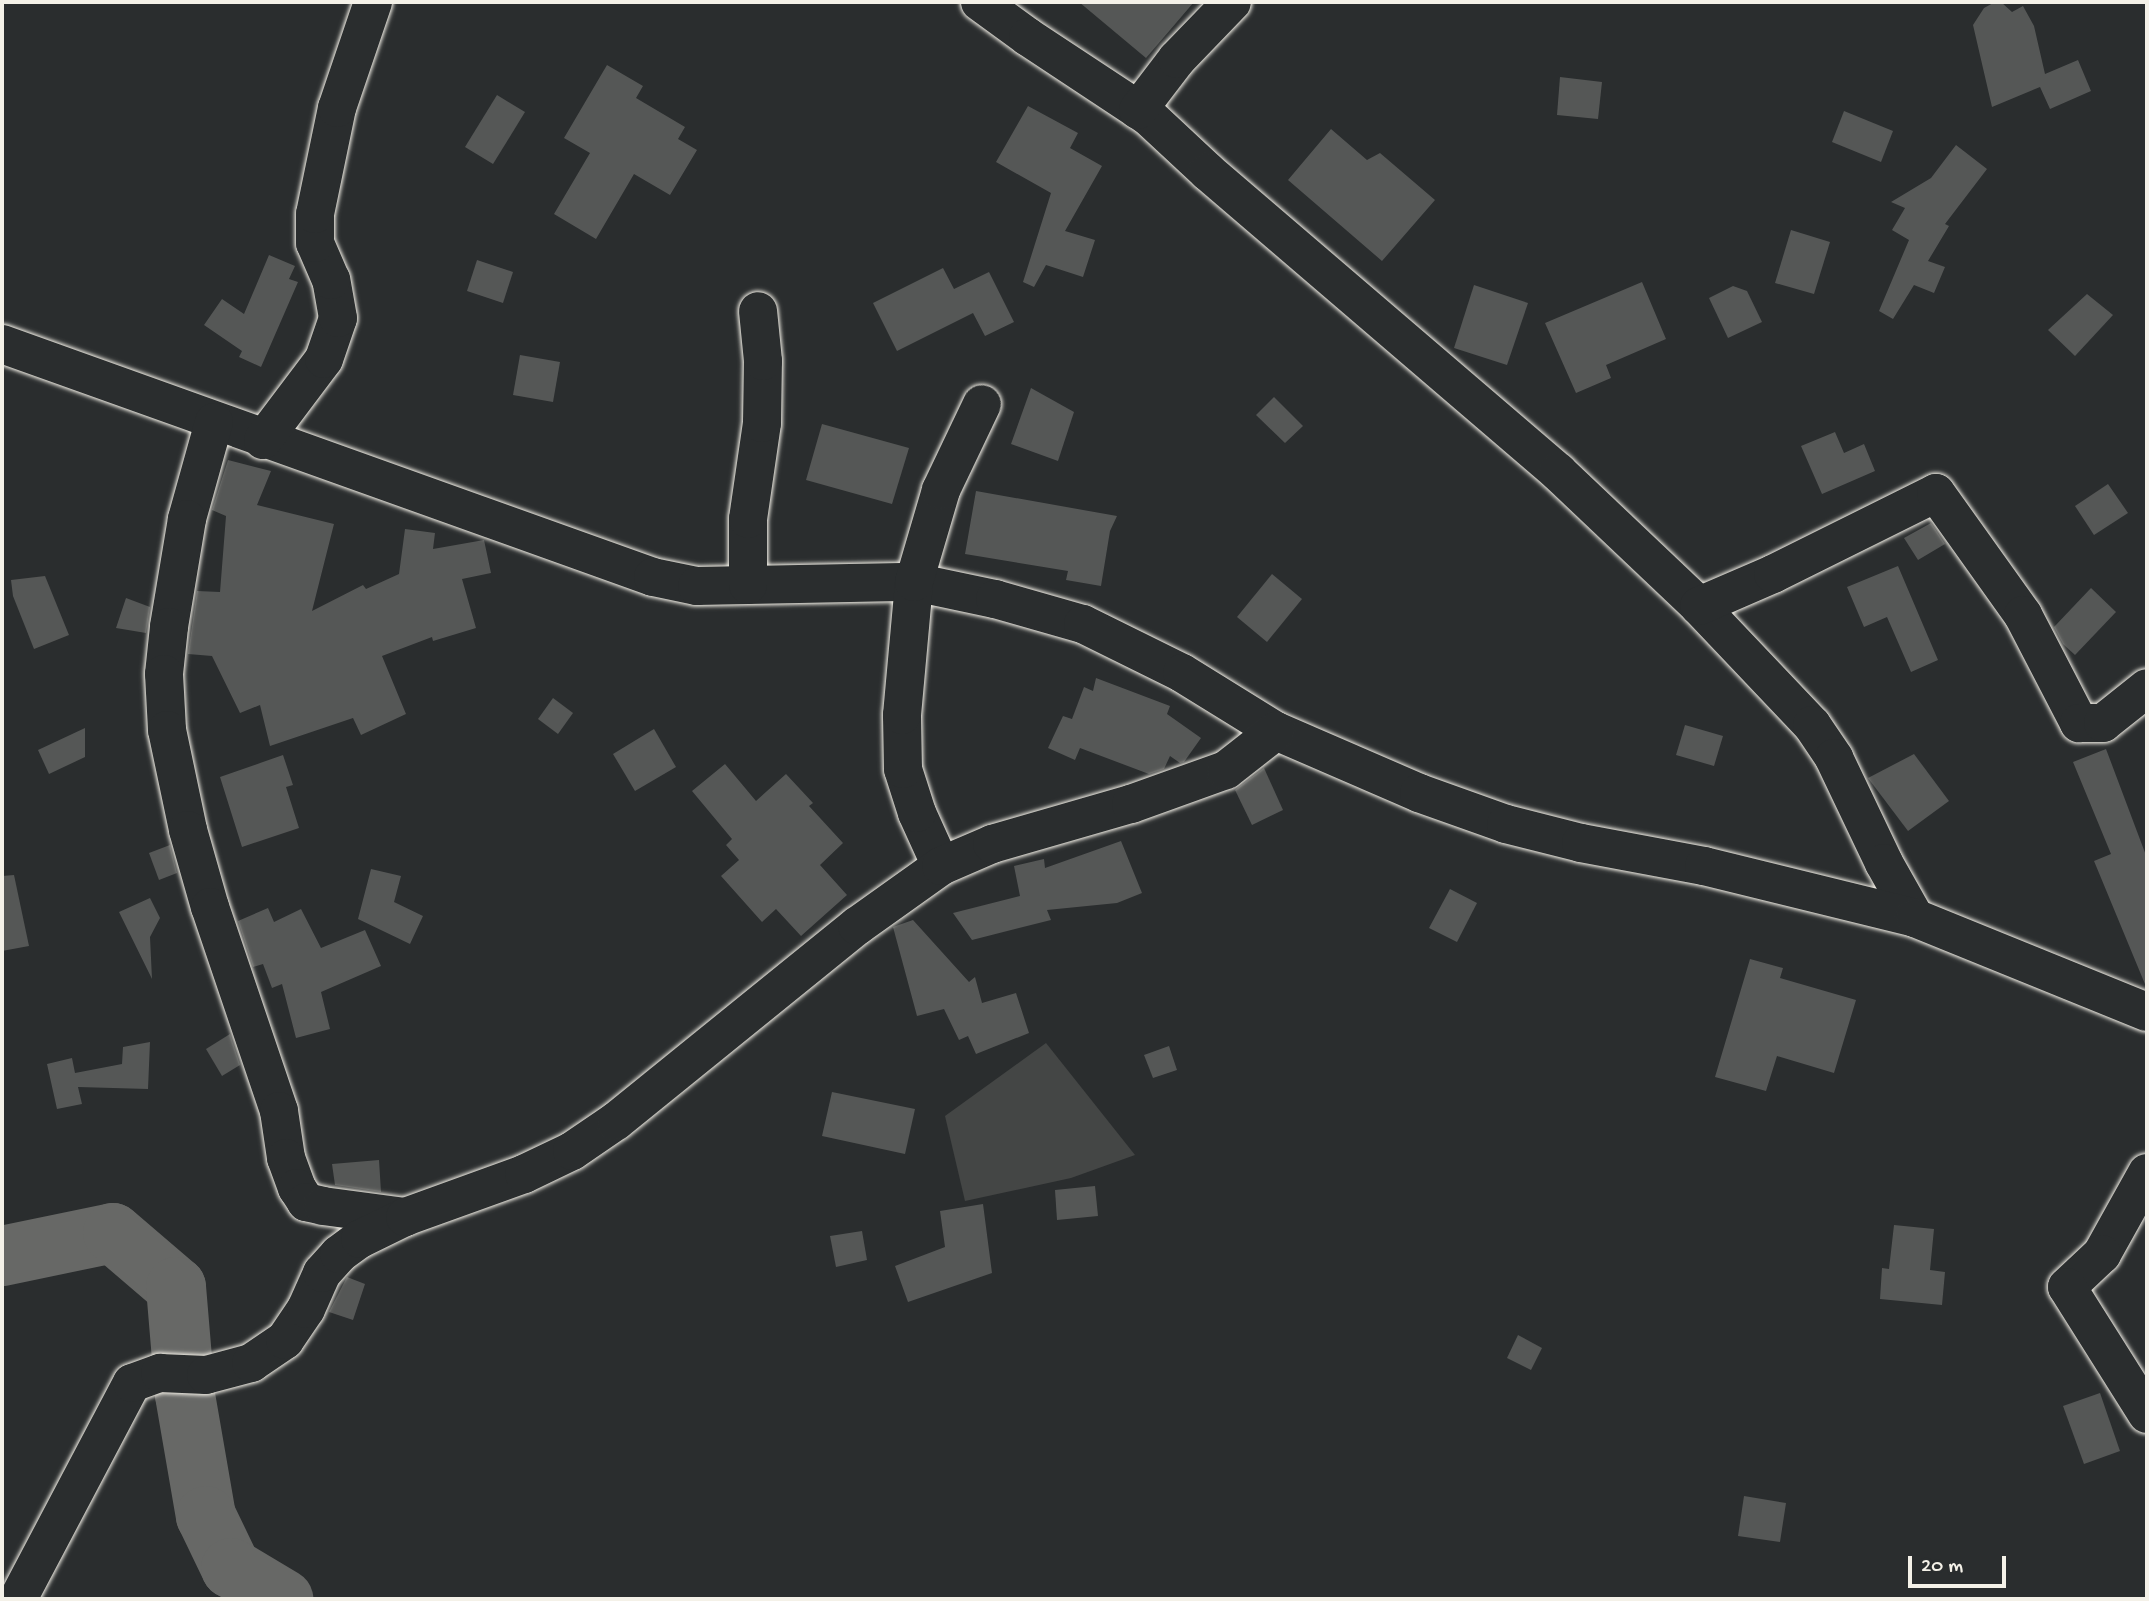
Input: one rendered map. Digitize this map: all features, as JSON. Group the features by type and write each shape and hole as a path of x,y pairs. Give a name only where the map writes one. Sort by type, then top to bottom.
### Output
{"street":[{"path":"263,439 324,359 338,318 331,280 315,243 315,214 337,108 373,2"},
{"path":"980,2 1139,110 1558,472 1699,606 1812,724 1834,758 1884,863 1916,918"},
{"path":"1139,110 1177,59 1232,2"},
{"path":"748,585 748,519 762,423 763,361 758,311"},
{"path":"2,344 653,578 697,586 914,582 995,599 1083,624 1182,673 1276,731 1357,769 1506,824 1581,843 1704,866 1916,918 2147,1012"},
{"path":"941,866 917,813 903,769 902,715 914,582 941,490 982,404"},
{"path":"214,422 187,519 164,674 167,730 188,830 210,907 279,1111 286,1158 296,1188 306,1202 405,1217"},
{"path":"1699,606 1807,558 1936,493 2023,615 2079,723 2103,723 2147,688"},
{"path":"18,1599 132,1383 160,1373 206,1375 251,1363 285,1340 306,1309 322,1273 339,1254 360,1239 405,1217 524,1174 572,1151 615,1121 857,926 941,866 992,844 1131,804 1226,771 1276,731"},
{"path":"2147,1173 2102,1254 2067,1287 2147,1414"}],"shaded area":[{"path":"1046,1043 1135,1155 1071,1178 965,1201 945,1116"}],"building":[{"path":"1079,2 1194,2 1146,58"},
{"path":"2001,2 2012,12 2023,6 2034,26 2045,74 2078,60 2091,91 2050,109 2040,87 1992,107 1973,25 1984,8"},
{"path":"607,65 643,86 636,98 685,127 678,139 697,150 670,195 634,174 596,239 554,214 590,153 564,138"},
{"path":"1560,77 1602,82 1598,119 1557,115"},
{"path":"497,95 525,112 493,164 465,147"},
{"path":"1028,106 1078,133 1070,148 1102,166 1065,231 1095,240 1083,277 1046,265 1034,287 1023,282 1051,193 996,162"},
{"path":"1844,111 1893,131 1881,162 1832,142"},
{"path":"1331,129 1367,160 1380,153 1435,200 1382,261 1288,180"},
{"path":"1956,145 1987,169 1945,224 1949,226 1928,261 1945,267 1934,293 1914,285 1893,319 1879,311 1909,240 1892,230 1905,208 1891,202 1931,178"},
{"path":"1791,230 1830,242 1814,294 1775,283"},
{"path":"269,255 295,266 289,279 298,282 261,367 239,357 242,351 204,325 222,299 244,314"},
{"path":"477,260 513,272 503,303 467,291"},
{"path":"943,268 954,289 989,272 1014,322 985,336 973,313 897,351 873,303"},
{"path":"1642,282 1666,339 1606,365 1611,378 1576,393 1545,323"},
{"path":"1474,285 1528,303 1507,365 1454,348"},
{"path":"1733,286 1747,291 1762,322 1728,338 1709,298"},
{"path":"2087,294 2113,315 2075,356 2048,330"},
{"path":"520,355 560,362 553,402 513,395"},
{"path":"1031,388 1074,412 1058,461 1011,444"},
{"path":"1274,397 1303,426 1285,443 1256,415"},
{"path":"822,424 909,448 892,504 806,480"},
{"path":"1835,432 1844,453 1864,444 1875,471 1822,494 1801,446"},
{"path":"228,460 271,471 257,505 334,524 312,611 363,585 366,589 399,574 405,529 435,533 433,549 484,540 491,573 462,579 476,628 433,641 432,637 382,656 406,714 361,735 353,718 270,746 260,705 240,713 212,656 188,654 197,591 220,592 226,516 212,510"},
{"path":"2108,484 2128,513 2094,535 2075,506"},
{"path":"976,491 1117,516 1110,531 1101,586 1066,580 1068,571 965,554"},
{"path":"1931,523 1945,544 1918,560 1904,538"},
{"path":"1898,566 1938,660 1911,672 1887,617 1864,627 1847,587"},
{"path":"1272,574 1302,599 1267,642 1237,617"},
{"path":"45,576 69,635 34,649 13,596 11,580"},
{"path":"2091,588 2116,612 2075,655 2063,644 2054,627"},
{"path":"126,598 150,607 146,633 116,628"},
{"path":"1096,678 1170,706 1167,714 1201,738 1184,762 1180,763 1170,756 1164,769 1149,774 1080,748 1075,760 1048,748 1063,716 1072,719 1084,687 1093,691"},
{"path":"553,698 573,713 558,734 538,719"},
{"path":"1685,725 1723,736 1714,766 1676,755"},
{"path":"85,728 85,757 49,774 38,750"},
{"path":"654,729 676,767 635,791 613,754"},
{"path":"2106,749 2147,858 2147,989 2094,861 2111,854 2073,762"},
{"path":"1914,754 1949,801 1908,831 1868,778"},
{"path":"283,755 293,785 286,787 299,828 242,847 220,777"},
{"path":"725,764 756,801 786,774 813,803 809,806 843,843 820,865 847,895 801,936 776,909 762,922 721,876 739,860 726,845 732,839 692,791"},
{"path":"1264,768 1283,810 1252,825 1235,790"},
{"path":"1121,841 1142,893 1117,903 1047,910 1051,920 972,940 953,913 1020,896 1014,866 1044,859 1045,868"},
{"path":"170,845 177,873 159,880 149,853"},
{"path":"371,869 401,876 394,902 423,916 410,944 358,919"},
{"path":"14,875 29,946 2,951 2,876"},
{"path":"1450,889 1477,903 1457,942 1429,928"},
{"path":"150,898 160,918 150,937 152,979 119,912"},
{"path":"268,908 274,922 301,909 321,948 365,930 381,966 321,992 330,1029 296,1038 282,984 272,988 263,964 253,967 238,921"},
{"path":"913,920 969,982 975,977 982,1003 1016,993 1029,1033 976,1054 968,1036 959,1040 944,1009 917,1016 893,927"},
{"path":"1750,959 1783,968 1780,978 1856,1000 1834,1073 1777,1056 1766,1091 1715,1077"},
{"path":"230,1034 240,1065 222,1076 206,1049"},
{"path":"150,1042 148,1089 78,1087 82,1104 57,1109 47,1064 72,1058 75,1073 122,1064 123,1047"},
{"path":"1169,1046 1177,1070 1153,1078 1144,1055"},
{"path":"832,1092 915,1109 905,1154 822,1136"},
{"path":"379,1160 381,1192 335,1185 332,1164"},
{"path":"1095,1186 1098,1216 1057,1220 1055,1190"},
{"path":"983,1204 992,1273 908,1302 895,1266 945,1247 940,1211"},
{"path":"1894,1225 1934,1229 1930,1270 1945,1272 1942,1305 1880,1299 1882,1268 1889,1269"},
{"path":"862,1231 867,1260 836,1267 830,1236"},
{"path":"347,1277 365,1284 353,1320 329,1312"},
{"path":"1518,1335 1542,1348 1531,1370 1507,1358"},
{"path":"2100,1393 2120,1451 2084,1464 2063,1406"},
{"path":"1744,1496 1786,1503 1780,1542 1738,1536"}],"waterway":[{"path":"2,1256 113,1233 176,1287 185,1395 206,1516 231,1568 283,1599"}]}
